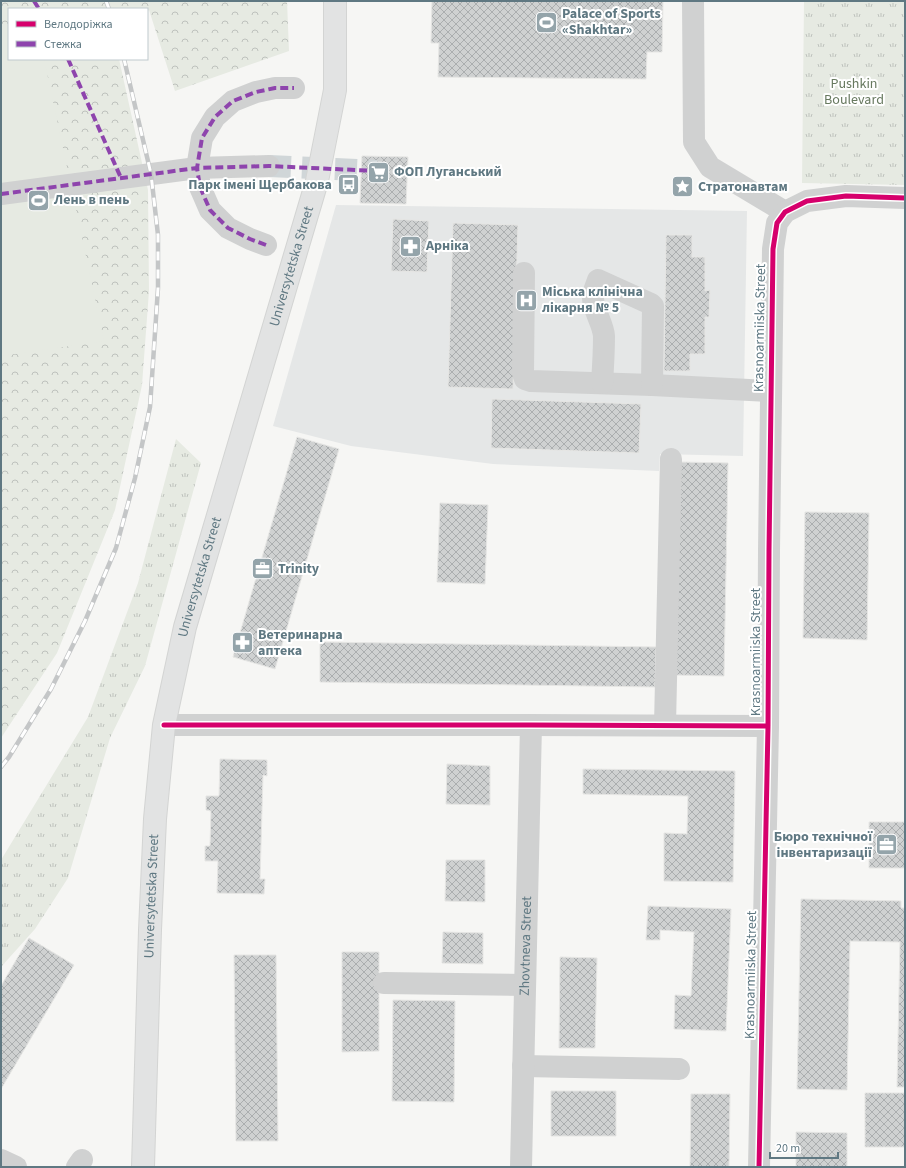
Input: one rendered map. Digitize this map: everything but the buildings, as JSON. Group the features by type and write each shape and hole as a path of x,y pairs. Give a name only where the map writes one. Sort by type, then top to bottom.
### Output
{"main road":[{"name":"Universytetska Street","path":"143,1167 155,819 164,725 184,627 317,181 335,90 336,1"}],"street":[{"path":"693,1 694,142 710,167 785,212 807,201 846,196 905,198"},
{"path":"266,245 228,228 210,210 200,187 197,168 202,138 215,117 233,101 256,92 275,88 294,88"},
{"path":"1,194 197,168 269,166"},
{"name":"Krasnoarmiiska Street","path":"759,1167 768,726 773,249 777,223 785,212"},
{"path":"524,273 523,374 525,379 532,381 771,391"},
{"path":"602,383 604,336 602,323 594,306 593,298 598,280 653,306 652,385"},
{"path":"664,725 671,459"},
{"path":"164,725 530,724 768,726"},
{"name":"Zhovtneva Street","path":"521,1167 530,724"},
{"path":"384,983 525,985"},
{"path":"523,1066 680,1069"},
{"path":"1,1160 16,1167"}],"shaded area":[{"name":"Міська клінічна лікарня № 5","path":"336,205 747,211 743,456 660,454 659,471 493,464 351,446 273,426"}],"green space":[{"path":"1,1 287,1 289,51 175,91 148,8 8,8 8,60 119,60 148,190 149,291 142,385 115,510 57,653 1,738"},
{"name":"Pushkin Boulevard","path":"804,1 905,1 905,185 802,183"},
{"name":"Лень в пень","path":"8,29 8,60 44,60 104,341 1,356 1,31"},
{"path":"176,439 201,463 145,666 110,738 68,878 35,929 1,967 1,860 88,717 138,583"}],"tunnel":[{"path":"269,166 377,171"}],"railway":[{"path":"106,1 109,8"},
{"path":"1,767 9,757 51,689 85,621 116,548 135,478 150,407 158,288 158,235 151,174 124,60"}],"marked path":[{"path":"34,1 38,8"},
{"path":"68,60 121,178"},
{"path":"266,245 228,228 210,210 200,187 197,168 202,138 215,117 233,101 256,92 275,88 294,88"},
{"path":"1,194 197,168 269,166 377,171"}],"cycle path":[{"path":"759,1167 768,726 773,249 777,223 785,212 807,201 846,196 905,198"},
{"path":"164,725 768,726"}],"place":[{"name":"Palace of Sports «Shakhtar»","path":"547,22"},
{"name":"ФОП Луганський","path":"379,172"},
{"name":"Парк імені Щербакова","path":"348,185"},
{"name":"Стратонавтам","path":"682,187"},
{"name":"Лень в пень","path":"38,200"},
{"name":"Арніка","path":"410,246"},
{"name":"Міська клінічна лікарня № 5","path":"527,300"},
{"name":"Trinity","path":"262,569"},
{"name":"Ветеринарна аптека","path":"242,643"},
{"name":"Бюро технічної інвентаризації","path":"887,845"}]}
